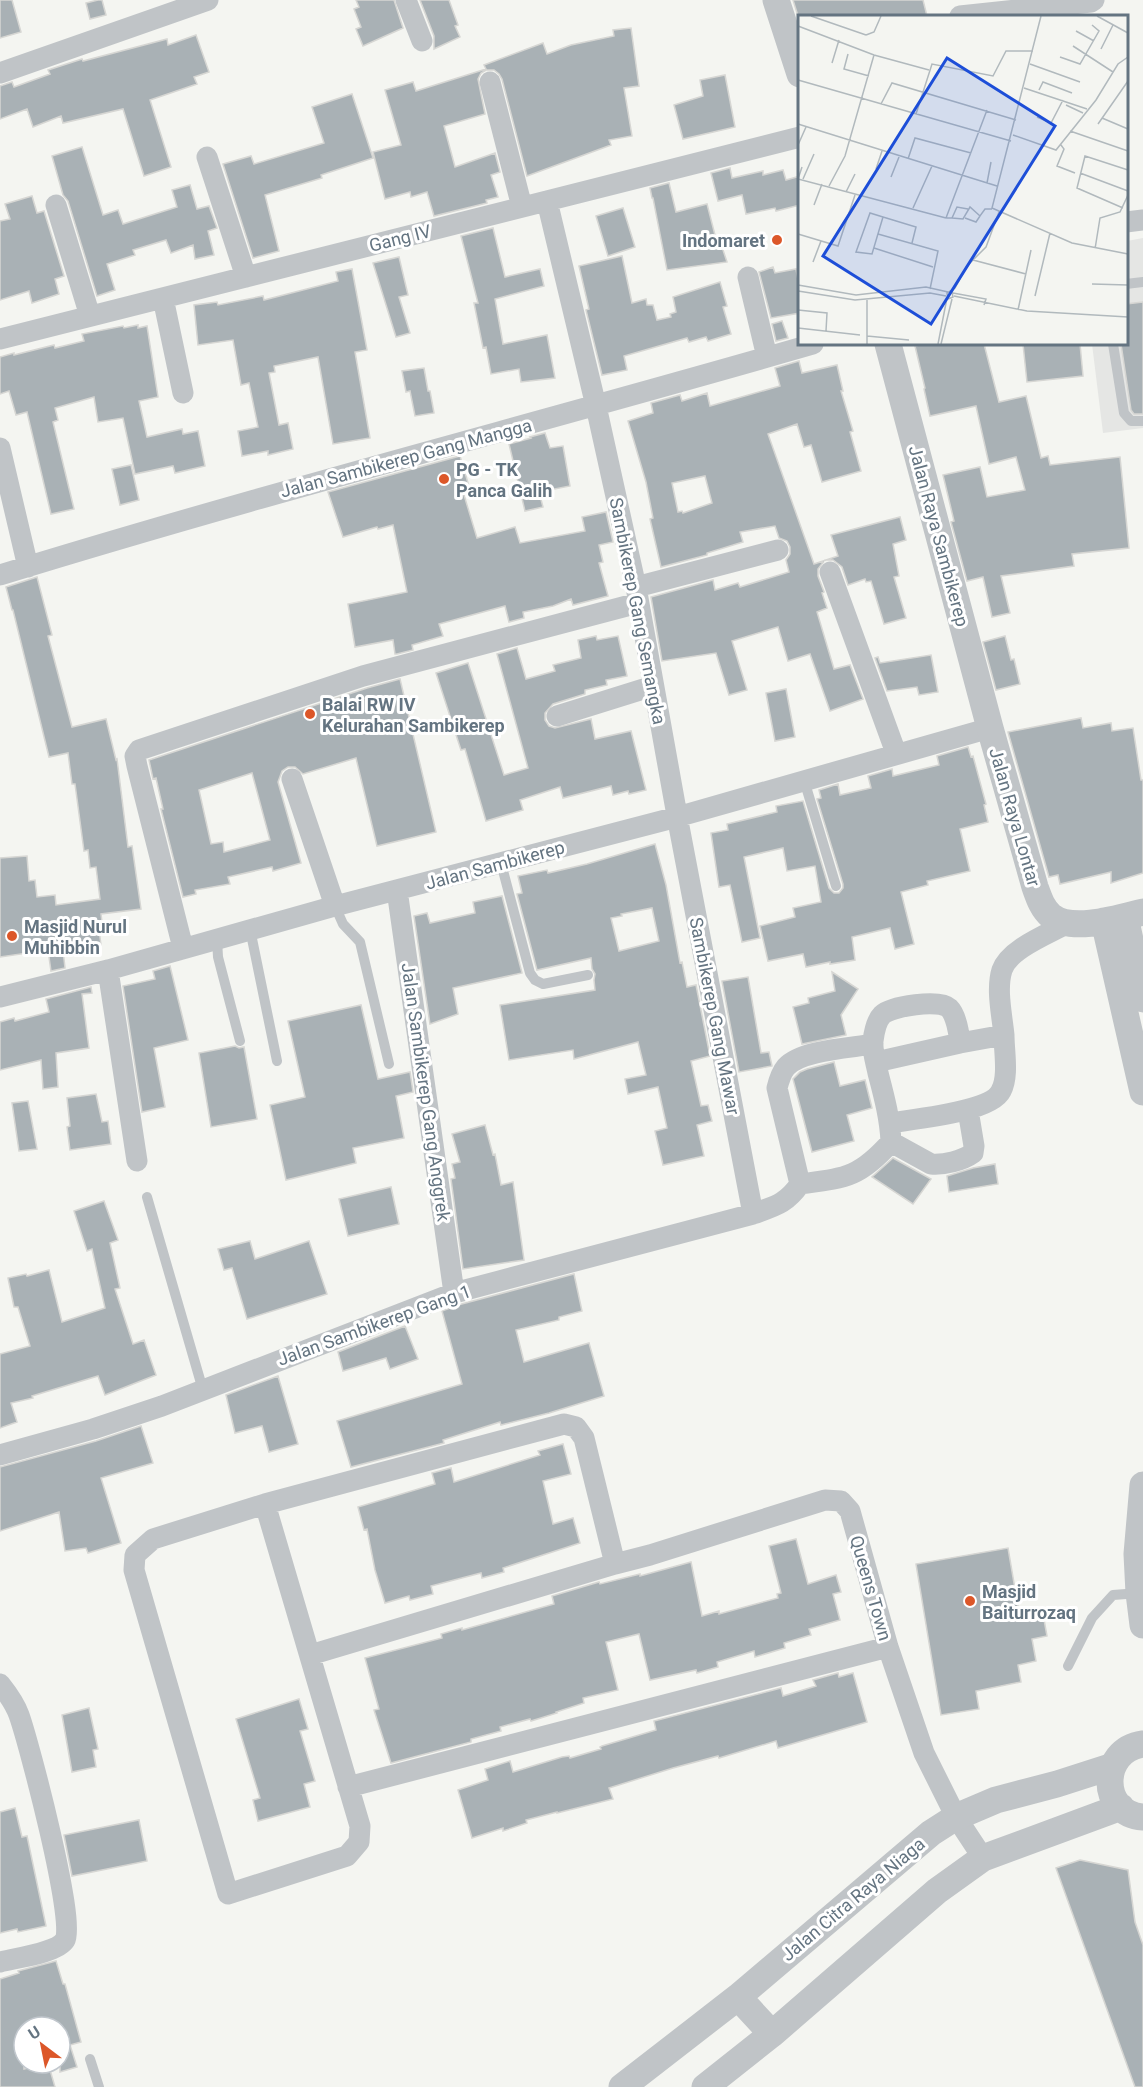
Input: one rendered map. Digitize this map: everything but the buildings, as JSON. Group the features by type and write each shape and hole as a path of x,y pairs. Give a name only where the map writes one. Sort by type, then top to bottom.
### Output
{"street":[{"path":"0,74 208,0"},
{"path":"406,0 422,41"},
{"path":"776,0 798,68"},
{"path":"969,15 1094,0"},
{"path":"490,82 522,207"},
{"name":"Gang IV","path":"0,339 798,138"},
{"path":"207,157 246,277"},
{"name":"Sambikerep Gang Semangka","path":"547,201 596,406 637,595 677,817"},
{"path":"56,205 90,316"},
{"path":"1128,222 1143,220"},
{"path":"748,277 767,357"},
{"path":"163,298 183,393"},
{"name":"Jalan Sambikerep Gang Mangga","path":"0,575 328,479 809,345"},
{"name":"Jalan Raya Sambikerep","path":"888,345 990,728"},
{"path":"0,448 28,567"},
{"path":"183,948 137,766 135,756 138,750 363,676 637,595 778,550"},
{"path":"830,572 896,753"},
{"path":"557,716 653,686"},
{"name":"Jalan Sambikerep","path":"0,997 108,970 335,906 677,817 990,728"},
{"name":"Jalan Raya Lontar","path":"990,728 1035,887 1043,907 1052,917 1066,924"},
{"path":"292,780 335,906"},
{"name":"Sambikerep Gang Mawar","path":"677,817 753,1214"},
{"name":"Jalan Sambikerep Gang Anggrek","path":"398,890 454,1293"},
{"path":"1004,1035 960,1043 874,1053 803,1056 788,1065 780,1075 777,1088 800,1184 852,1175 880,1154 891,1133 968,1110 996,1099 1002,1090 1005,1077 1004,1035 1000,983 1004,965 1008,959 1019,950 1066,924 1124,917"},
{"path":"1124,917 1143,999"},
{"path":"1124,917 1143,1092"},
{"path":"108,970 137,1161"},
{"path":"960,1043 952,1013 941,1003 892,1008 883,1014 877,1023 874,1053 891,1133 930,1164 937,1165 966,1158 973,1153 974,1146 968,1110"},
{"name":"Jalan Sambikerep Gang 1","path":"0,1455 103,1426 454,1293 753,1214 785,1202 800,1184"},
{"path":"265,1504 360,1826 359,1842 346,1856 228,1894 134,1570 135,1555 153,1539 265,1504 564,1424 576,1427 584,1438 615,1564"},
{"path":"1143,1485 1137,1554 1138,1593 1143,1625"},
{"name":"Queens Town","path":"310,1655 650,1555 825,1500 841,1501 850,1511 888,1647 924,1753 956,1816 982,1858"},
{"path":"348,1787 888,1647"},
{"path":"0,1684 19,1715 57,1865 67,1933 65,1940 54,1949 0,1962"},
{"path":"1136,1817 1114,1798 1109,1777 1118,1757 1126,1750 1143,1744"},
{"name":"Jalan Citra Raya Niaga","path":"622,2087 738,1997 930,1833 956,1816 996,1800 1113,1766"},
{"path":"705,2087 772,2034 937,1891 982,1858 1136,1817"},
{"path":"738,1997 772,2034"}],"lane":[{"path":"1128,284 1143,282"},
{"path":"1113,345 1124,413 1131,421 1143,421"},
{"path":"804,780 836,886"},
{"path":"501,863 531,973 535,980 543,984 588,975"},
{"path":"335,906 343,924 360,942 389,1064"},
{"path":"250,929 277,1061"},
{"path":"217,939 218,957 240,1041"},
{"path":"147,1197 203,1390"},
{"path":"1068,1666 1092,1618 1113,1595 1138,1593"},
{"path":"90,2059 99,2087"}],"shaded area":[{"path":"1143,238 1143,428 1103,433 1092,345 1128,345 1128,241"}],"place":[{"name":"Indomaret","path":"777,240"},
{"name":"PG - TK Panca Galih","path":"444,479"},
{"name":"Balai RW IV Kelurahan Sambikerep","path":"310,714"},
{"name":"Masjid Nurul Muhibbin","path":"12,936"},
{"name":"Masjid Baiturrozaq","path":"970,1601"}]}
